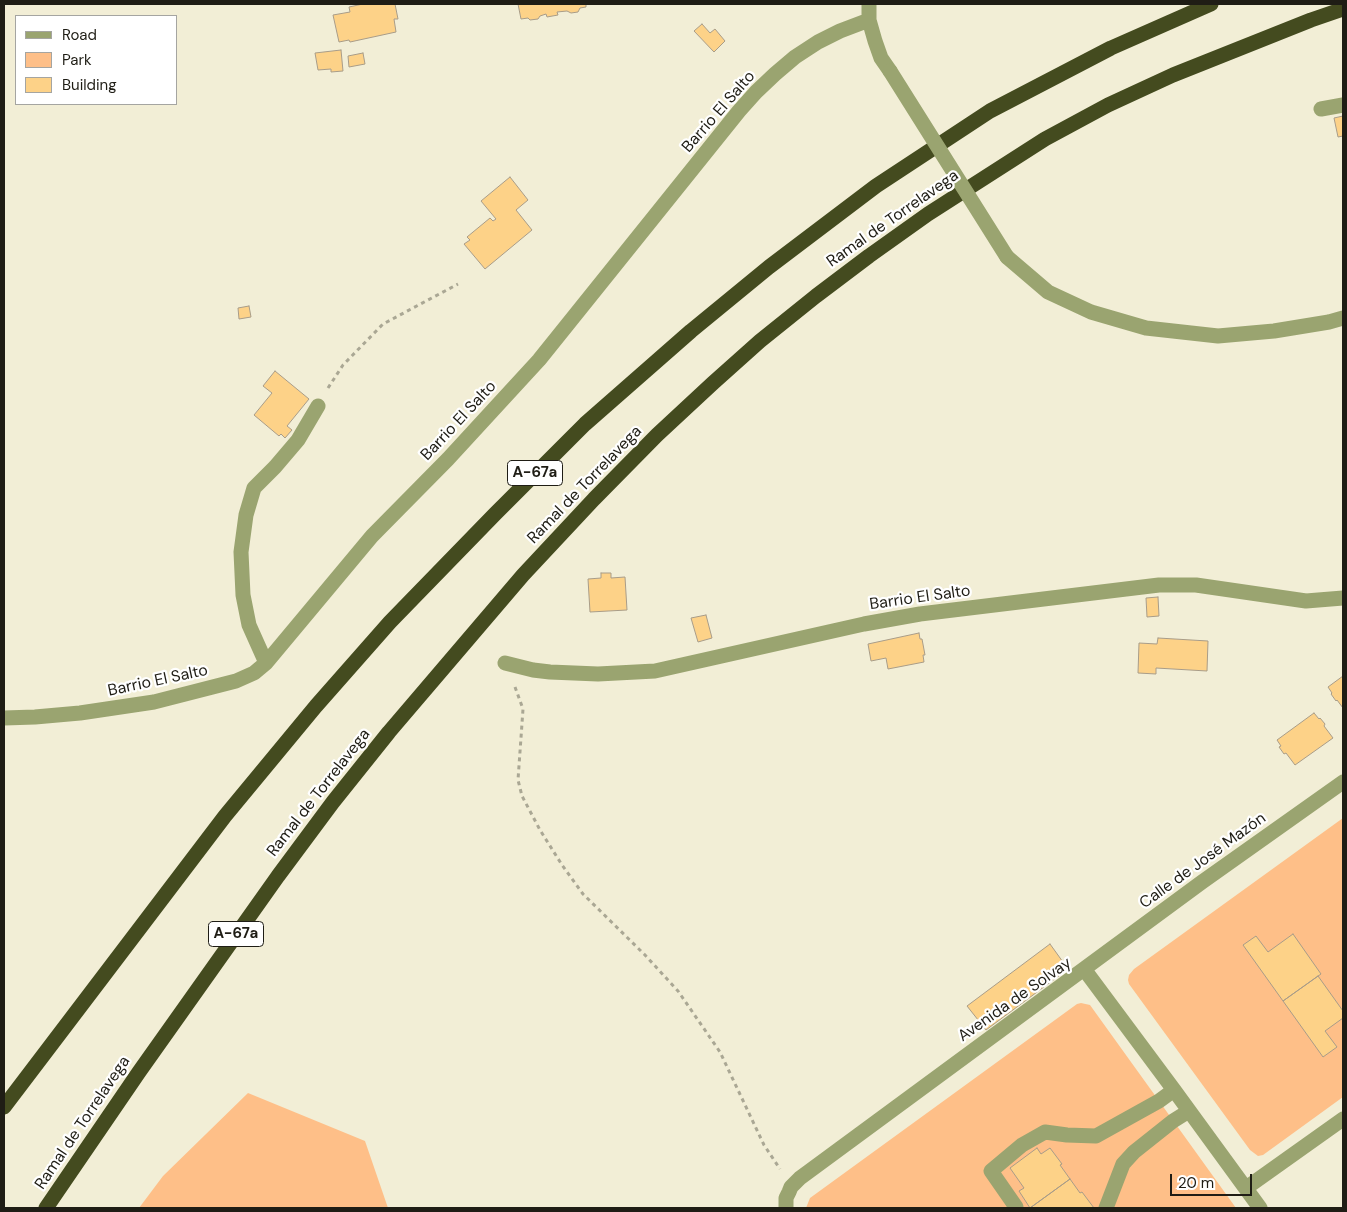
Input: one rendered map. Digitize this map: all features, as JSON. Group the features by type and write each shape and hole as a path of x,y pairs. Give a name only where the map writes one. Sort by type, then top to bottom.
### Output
{"highway":[{"name":"Ramal de Torrelavega","path":"4,1107 219,823 304,720 390,622 585,424 691,331 769,267 876,186 990,111 1112,48 1211,4"},
{"name":"Ramal de Torrelavega","path":"46,1208 139,1072 256,907 333,802 389,732 523,575 600,492 713,383 774,330 869,256 928,214 1045,139 1108,105 1172,75 1343,9"}],"street":[{"path":"869,4 869,20 881,58 1007,257 1048,292 1091,312 1146,328 1218,336 1274,331 1343,318"},
{"name":"Barrio El Salto","path":"4,718 80,713 154,702 236,681 254,672 266,663 372,536 448,459 539,360 745,105 775,74 795,57 840,31 869,20"},
{"path":"1321,109 1343,105"},
{"path":"266,663 249,625 243,595 241,552 246,515 254,488 298,440 318,406"},
{"name":"Barrio El Salto","path":"505,663 550,672 598,674 655,671 864,624 920,614 1159,585 1196,585 1306,601 1343,598"},
{"name":"Calle de José Mazón","path":"1084,969 1343,782"},
{"name":"Avenida de Solvay","path":"786,1208 786,1198 791,1187 800,1178 1084,969 1260,1208"},
{"path":"1014,1208 1016,1207 991,1171 1022,1145 1045,1132 1096,1136 1174,1090"},
{"path":"1106,1208 1123,1164 1134,1152 1173,1121 1189,1111"},
{"path":"1246,1188 1343,1119"}],"path":[{"path":"318,406 343,365 383,324 458,284"},
{"path":"505,663 523,709 518,780 522,796 540,830 562,866 584,894 645,955 678,992 720,1052 764,1145 781,1171 800,1178"}],"green space":[{"path":"1343,818 1343,1097 1263,1155 1258,1156 1250,1150 1129,984 1129,975 1134,969"},
{"path":"1077,1004 1090,1005 1236,1208 806,1208 810,1198"},
{"path":"248,1093 365,1141 388,1208 139,1208 163,1176"}],"building":[{"path":"363,4 395,4 398,19 394,19 396,32 350,42 349,40 339,42 333,15 350,12 349,7"},
{"path":"518,4 586,4 586,7 580,8 578,12 557,12 558,15 547,17 546,14 538,19 530,20 528,18 521,19"},
{"path":"702,24 710,33 715,29 725,41 714,52 694,31"},
{"path":"341,50 343,71 331,72 331,69 318,70 315,53"},
{"path":"363,53 365,64 349,67 348,56"},
{"path":"1343,116 1343,136 1338,137 1334,118"},
{"path":"510,177 528,200 516,210 532,230 485,269 464,244 470,240 467,237 490,218 493,221 496,219 481,201"},
{"path":"249,306 251,317 239,319 238,308"},
{"path":"275,371 309,399 287,426 292,430 285,438 281,434 279,436 254,415 272,393 263,386"},
{"path":"601,573 611,573 611,578 625,577 627,610 590,612 588,579 601,578"},
{"path":"1158,597 1159,616 1147,617 1146,598"},
{"path":"706,615 712,638 698,642 691,618"},
{"path":"919,633 925,655 923,655 924,662 888,669 886,658 871,661 868,644"},
{"path":"1158,638 1208,641 1207,671 1156,668 1156,674 1138,673 1139,643 1157,644"},
{"path":"1343,676 1343,708 1331,694 1328,687"},
{"path":"1314,713 1325,724 1324,726 1333,738 1295,765 1286,753 1284,754 1277,740"},
{"path":"1293,934 1321,974 1283,1001 1243,945 1256,936 1268,952"},
{"path":"1050,944 1068,969 986,1030 967,1006"},
{"path":"1318,976 1343,1011 1343,1018 1325,1031 1337,1047 1323,1057 1283,1001"},
{"path":"1037,1148 1041,1154 1050,1148 1070,1179 1030,1208 1019,1191 1024,1188 1010,1168"},
{"path":"1070,1179 1094,1208 1030,1208"}]}
